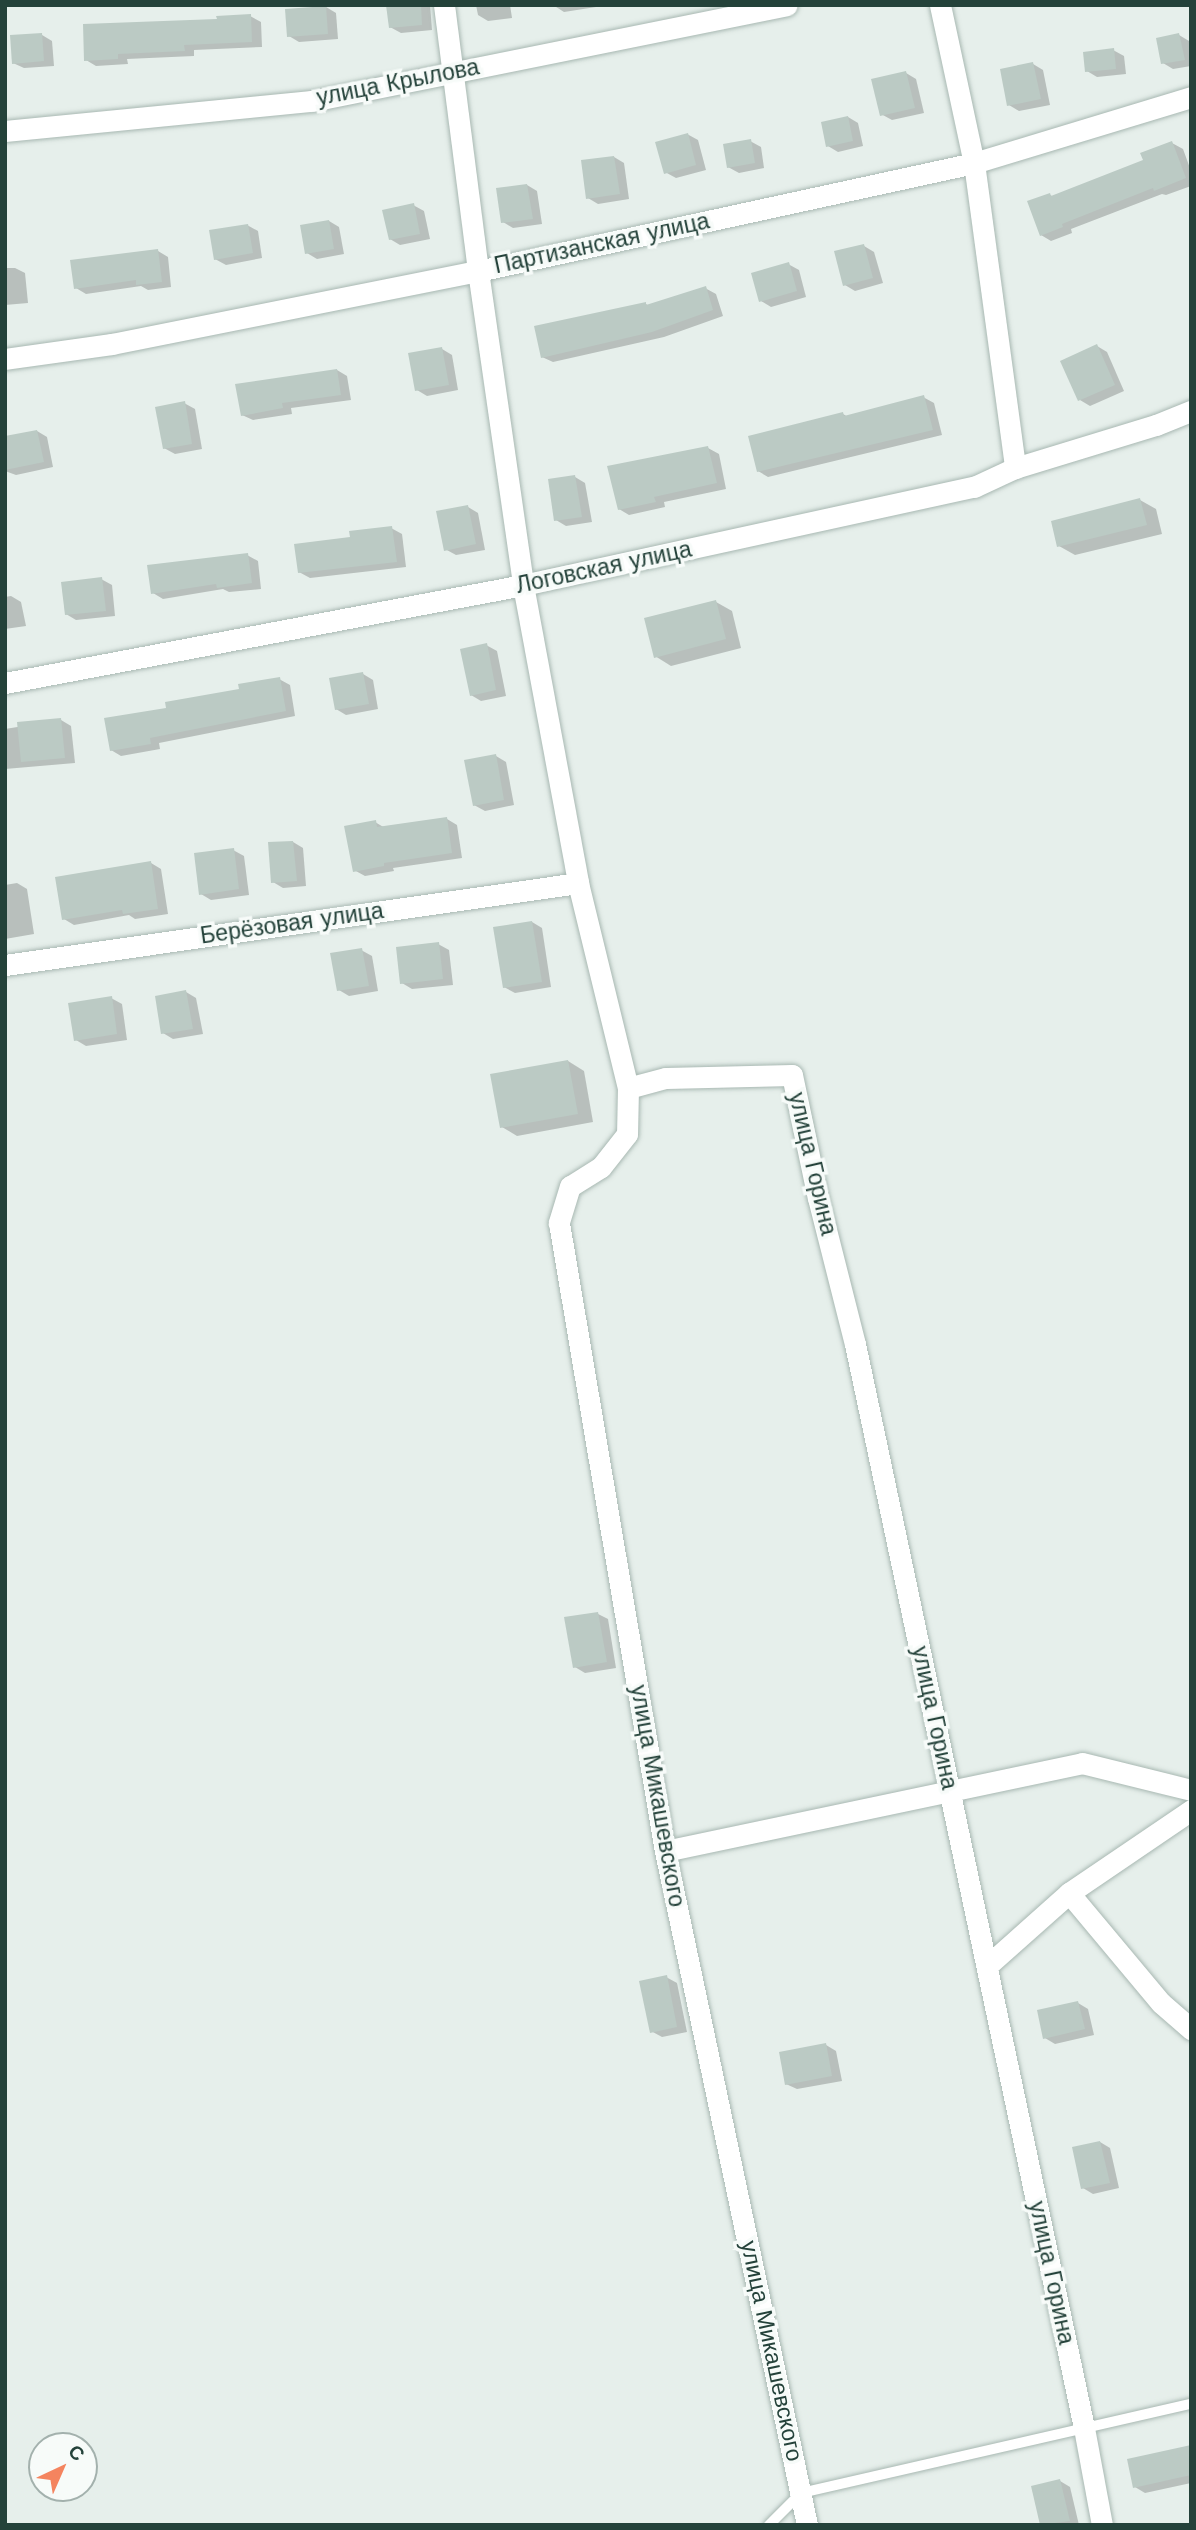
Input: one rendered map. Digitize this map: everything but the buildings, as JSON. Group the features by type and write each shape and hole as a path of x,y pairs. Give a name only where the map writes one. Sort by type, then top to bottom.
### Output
{"street":[{"name":"улица Микашевского","path":"444,5 478,271 523,585 579,883 628,1088 627,1134 601,1167 570,1186 559,1223 665,1852 807,2525"},
{"name":"улица Крылова","path":"5,131 312,101 786,5"},
{"path":"940,5 974,163 1015,468"},
{"name":"Партизанская улица","path":"5,359 112,344 478,271 974,163 1191,97"},
{"name":"Логовская улица","path":"5,682 523,585 974,487 1015,468 1156,425 1191,411"},
{"name":"Берёзовая улица","path":"5,965 579,883"},
{"name":"улица Горина","path":"628,1088 666,1078 792,1075 818,1198 858,1357 1084,2428 1102,2525"},
{"path":"665,1852 1082,1763 1191,1790"},
{"path":"987,1966 1069,1894 1191,1810"},
{"path":"1069,1894 1161,2003 1191,2029"}],"lane":[{"path":"769,2525 801,2493 1191,2403"}]}
